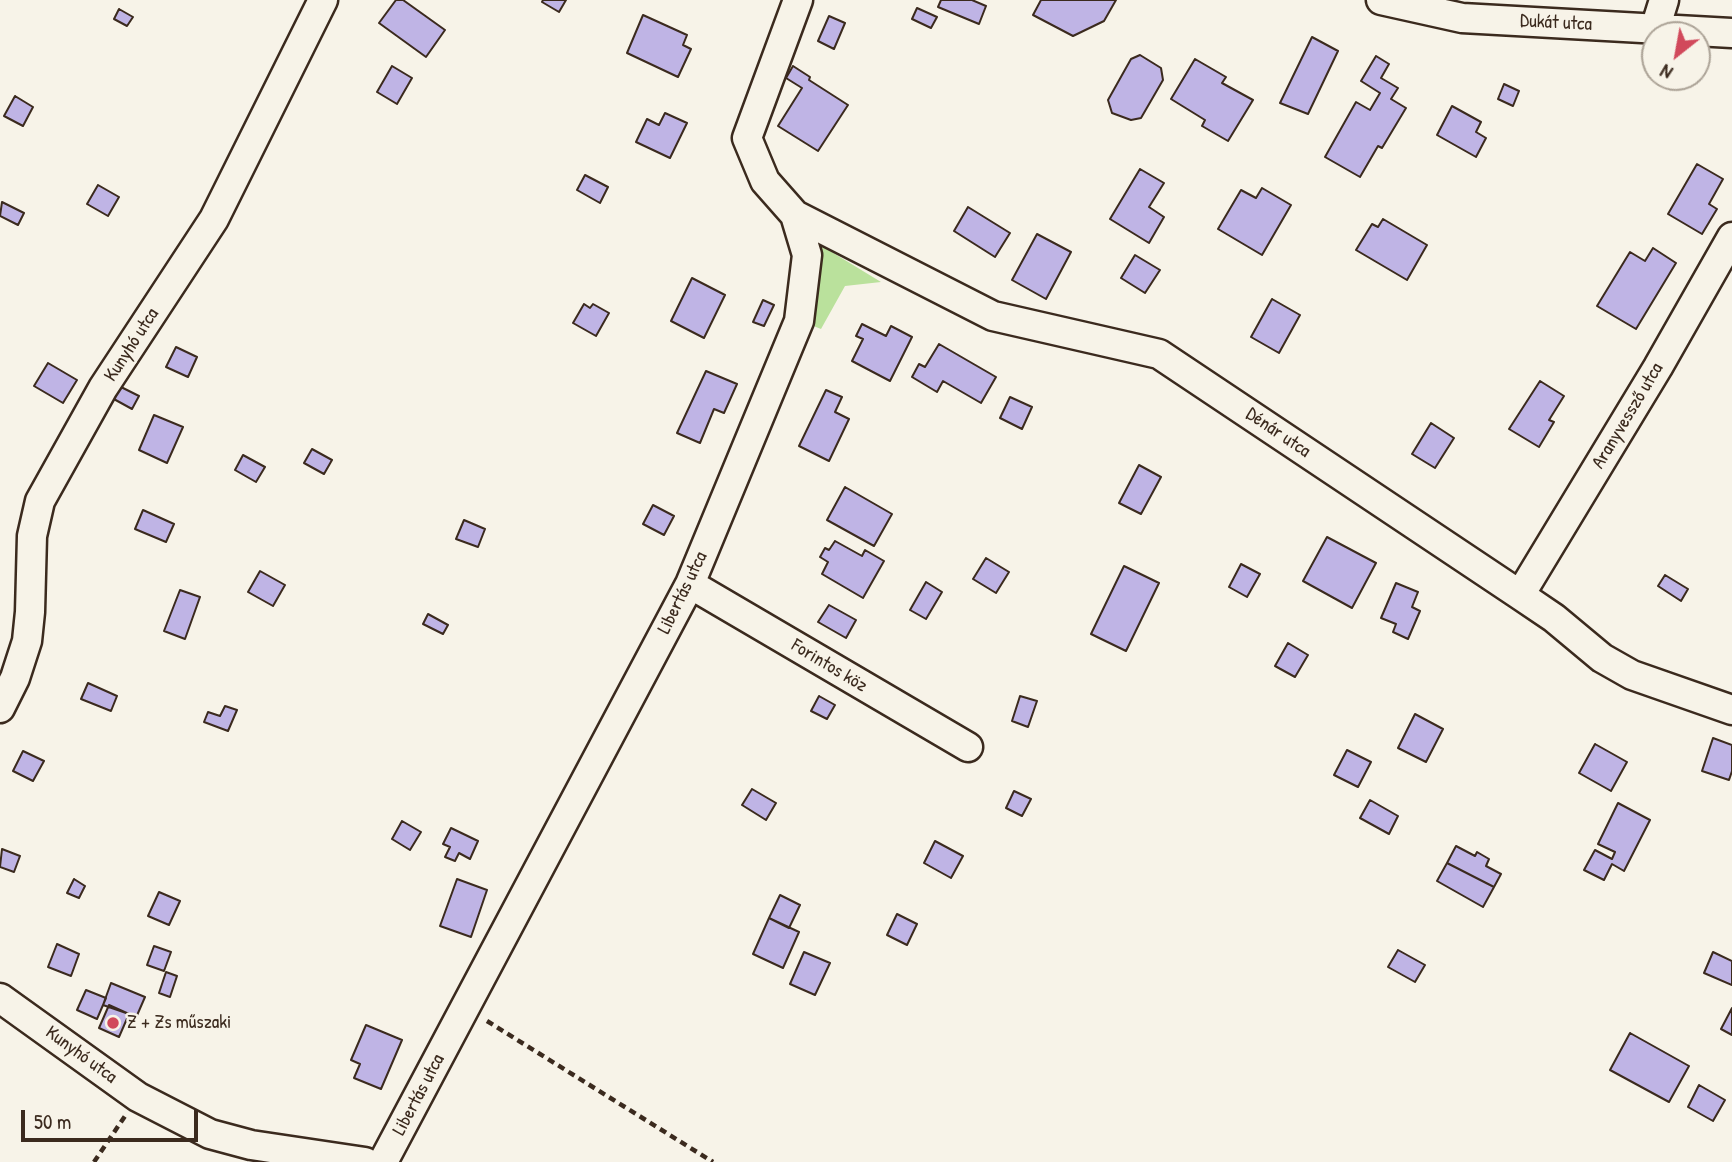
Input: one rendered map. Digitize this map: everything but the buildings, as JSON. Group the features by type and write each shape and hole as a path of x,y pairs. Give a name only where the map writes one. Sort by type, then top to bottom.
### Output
{"street":[{"name":"Kunyhó utca","path":"0,708 15,678 27,641 32,536 35,516 45,491 103,388 214,219 323,0"},
{"name":"Libertás utca","path":"383,1162 690,584 799,321 807,255 795,215 765,181 747,138 798,0"},
{"name":"Dukát utca","path":"1381,0 1462,18 1641,28"},
{"path":"1657,21 1664,0"},
{"name":"Dukát utca","path":"1711,32 1732,33"},
{"name":"Dénár utca","path":"795,215 993,316 1158,354 1520,594 1602,658 1622,669 1732,710"},
{"name":"Aranyvessző utca","path":"1520,594 1658,367 1732,237"},
{"name":"Forintos köz","path":"690,584 968,747"},
{"name":"Kunyhó utca","path":"0,998 138,1097 210,1134 251,1145 365,1162"}],"path":[{"path":"465,1008 713,1162"},
{"path":"94,1162 138,1097"}],"green space":[{"path":"807,237 881,282 845,286 821,329 806,323"}],"place":[{"name":"Z + Zs műszaki","path":"113,1023"}]}
